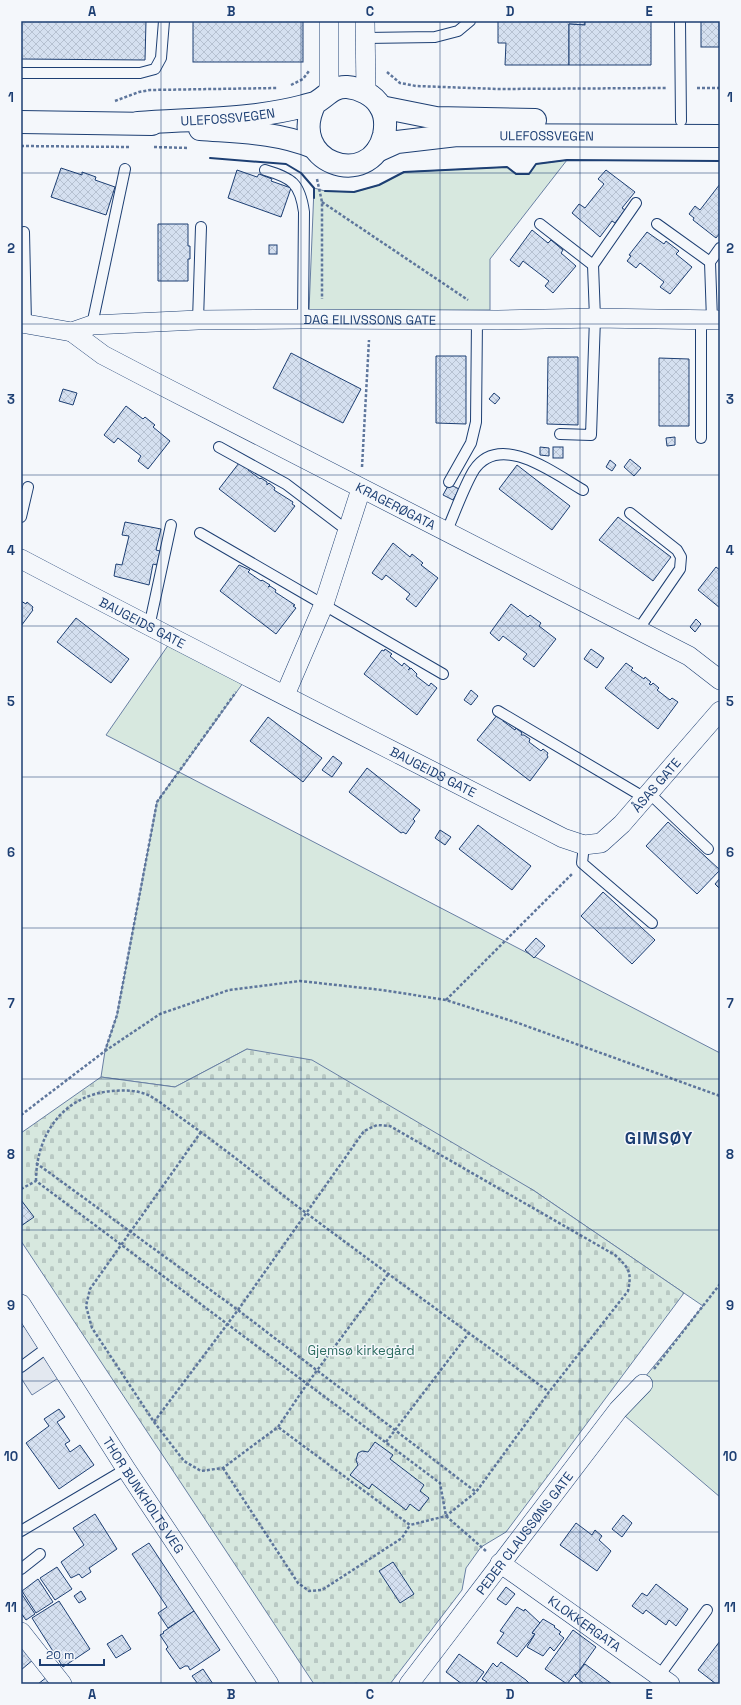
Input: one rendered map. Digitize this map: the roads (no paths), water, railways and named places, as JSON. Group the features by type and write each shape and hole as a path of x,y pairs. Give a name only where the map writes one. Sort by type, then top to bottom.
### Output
{"main road":[{"path":"346,87 366,92 381,107 386,126 381,146 364,162 349,166 327,161 313,147 309,139 309,115 322,97 346,87"},
{"name":"ULEFOSSVEGEN","path":"138,123 278,112 322,97"},
{"name":"ULEFOSSVEGEN","path":"381,107 416,115 458,119 720,121"},
{"name":"ULEFOSSVEGEN","path":"21,122 138,123 277,136 299,141 313,147"},
{"name":"ULEFOSSVEGEN","path":"377,151 397,142 457,135 720,136"}],"street":[{"path":"322,97 329,21"},
{"path":"365,29 366,92"},
{"name":"DAG EILIVSSONS GATE","path":"23,323 72,332 92,326 198,320 498,320 595,318 711,320"},
{"name":"KRAGERØGATA","path":"72,332 102,355 689,656 720,680"},
{"path":"285,695 324,604 361,489"},
{"name":"BAUGEIDS GATE","path":"21,559 149,627 250,677 563,838 583,854"},
{"name":"ÅSAS GATE","path":"583,854 601,843 622,824 720,711"},
{"name":"THOR BUNKHOLTS VEG","path":"21,1304 126,1469 269,1684"},
{"name":"PEDER CLAUSSØNS GATE","path":"409,1684 618,1410 643,1384"},
{"name":"KLOKKERGATA","path":"500,1563 665,1680"},
{"path":"21,1632 62,1684"}],"lane":[{"path":"21,72 140,73 156,69 161,58 164,21"},
{"path":"365,29 435,37 458,31 470,21"},
{"path":"680,21 682,121"},
{"path":"92,326 125,169"},
{"path":"265,170 289,179 297,186 302,196 304,212 304,319"},
{"path":"560,434 591,435 595,318 593,265 636,203"},
{"path":"540,224 593,265"},
{"path":"657,224 710,262"},
{"path":"198,320 200,227"},
{"path":"23,323 24,232"},
{"path":"701,438 711,320 710,262 720,248"},
{"path":"448,482 474,434 476,422 477,320"},
{"path":"219,447 286,484 348,531"},
{"path":"446,532 474,470 484,460 495,455 510,454 525,458 583,490"},
{"path":"21,517 28,487"},
{"path":"630,514 677,550 681,557 680,569 638,630"},
{"path":"149,627 171,525"},
{"path":"200,532 443,674"},
{"path":"498,711 647,795 708,849"},
{"path":"583,854 652,924"},
{"path":"21,1367 48,1348"},
{"path":"21,1531 126,1469"},
{"path":"21,1569 40,1554"},
{"path":"665,1680 707,1610"}],"district":[{"name":"GIMSØY","path":"659,1138"}],"park label":[{"name":"Gjemsø kirkegård","path":"361,1350"}]}
